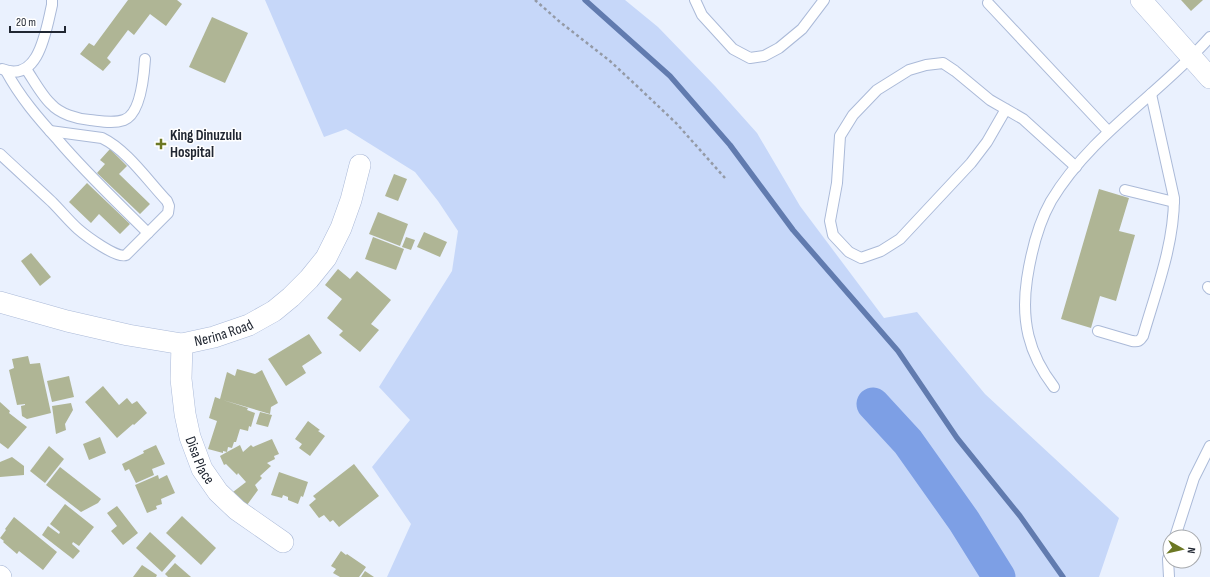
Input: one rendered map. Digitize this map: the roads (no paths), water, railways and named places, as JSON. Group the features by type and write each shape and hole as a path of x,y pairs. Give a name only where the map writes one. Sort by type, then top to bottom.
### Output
{"street":[{"path":"1141,0 1210,78"},
{"name":"Nerina Road","path":"0,302 67,321 128,335 182,344 214,337 249,325 274,311 309,279 326,258 341,228 351,200 360,165"},
{"name":"Disa Place","path":"182,344 181,379 185,414 190,437 202,469 218,492 236,510 283,542"}],"lane":[{"path":"3,70 17,71 26,69 33,62 42,42 52,6 52,0"},
{"path":"695,0 702,15 733,49 750,58 764,56 779,48 802,29 824,0"},
{"path":"988,3 1108,132"},
{"path":"1054,387 1045,376 1030,343 1025,326 1024,296 1030,262 1042,219 1051,201 1076,167 1108,132 1192,57 1210,36"},
{"path":"26,69 51,105 68,115 84,119 112,122 123,121 130,117 142,87 145,59"},
{"path":"1006,109 987,142 971,163 900,239 881,252 861,258 849,252 833,235 830,221 837,183 840,136 853,115 877,90 908,70 926,64 943,63 955,71 990,100 1006,109 1023,119 1076,167"},
{"path":"3,70 30,108 85,172 148,233"},
{"path":"1098,331 1137,342 1141,340 1166,256 1174,202 1151,94"},
{"path":"0,154 51,201 78,229 110,251 118,255 126,255 168,213 169,206 167,201 121,150 110,142 102,138 50,131"},
{"path":"1125,190 1174,202"},
{"path":"1178,529 1194,478 1210,446"}],"waterway":[{"path":"585,0 670,76 730,145 793,230 898,351 957,438 1020,516 1063,577"},
{"path":"873,404 908,442 964,521 999,577"}],"place":[{"name":"King Dinuzulu Hospital","path":"161,144"}]}
